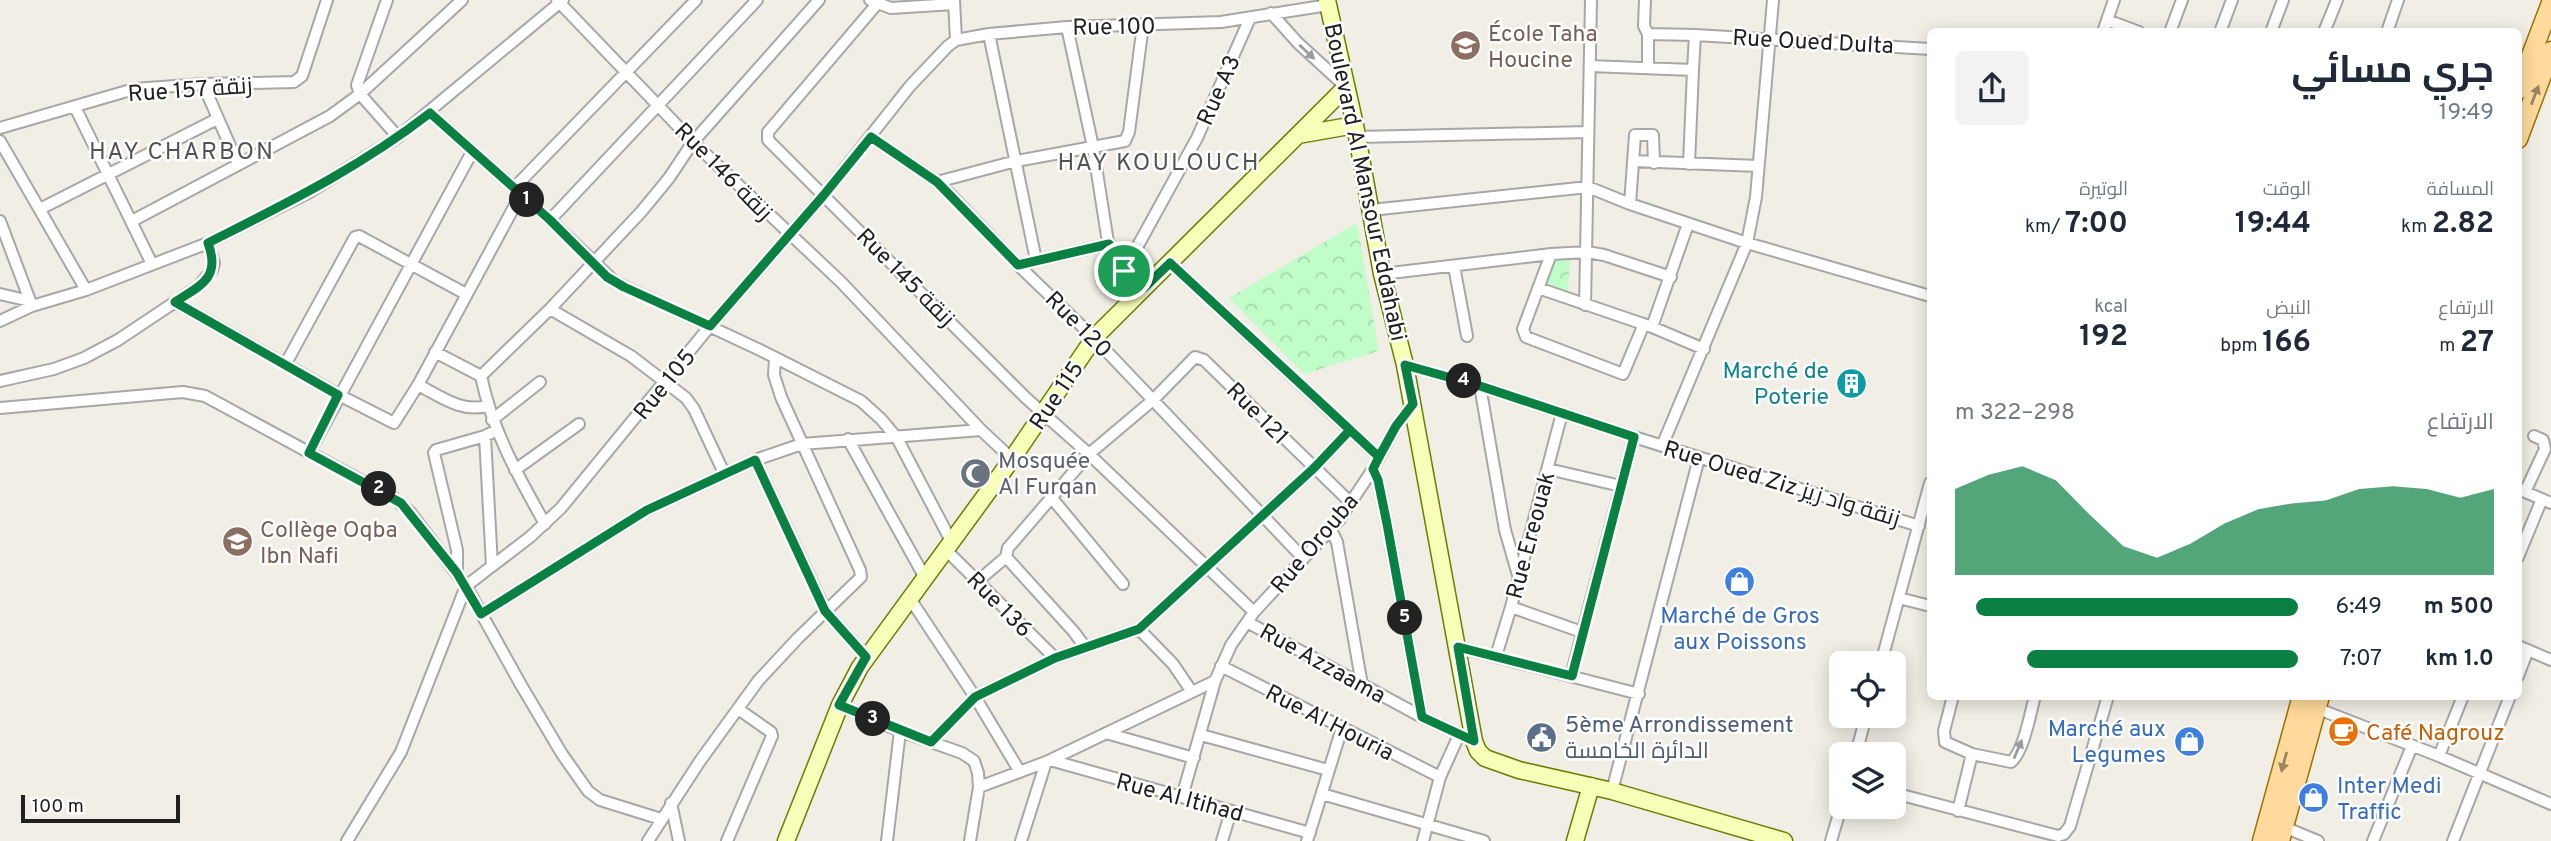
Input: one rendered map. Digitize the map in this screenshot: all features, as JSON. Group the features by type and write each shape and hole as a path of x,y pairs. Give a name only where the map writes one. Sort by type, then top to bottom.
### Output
{"main road":[{"name":"Boulevard Al Mansour Eddahabi","path":"1327,2 1356,131 1382,274 1413,404 1458,647 1466,738"},
{"path":"2522,79 2551,3"},
{"path":"2522,128 2551,51"},
{"name":"Rue 115","path":"786,841 839,705 866,657 1012,460 1094,338 1346,88"},
{"path":"1298,135 1356,131"},
{"path":"2262,841 2301,700"},
{"path":"2282,834 2318,702"},
{"path":"1466,738 1485,758 1519,770 1612,791 1784,841"},
{"path":"1575,841 1591,786"}],"street":[{"name":"Rue 157 زنقة","path":"0,128 134,89 298,81 327,0"},
{"path":"387,0 357,82 360,94 398,137"},
{"path":"132,221 315,125 360,94 462,0"},
{"path":"550,220 757,0"},
{"path":"481,376 550,309 655,196 693,142 819,0"},
{"path":"1585,305 1591,0"},
{"path":"1645,0 1644,26 1648,34 1648,67"},
{"path":"1662,446 1747,243 1756,197 1773,0"},
{"path":"2105,26 2114,0"},
{"path":"2172,28 2182,0"},
{"path":"2222,28 2232,0"},
{"path":"2272,28 2283,0"},
{"path":"2326,28 2337,0"},
{"path":"2388,28 2398,0"},
{"path":"0,321 31,304 86,290 208,243 308,193 398,137 430,113 559,1"},
{"name":"Rue 146 زنقة","path":"559,1 693,142 842,283 1012,460"},
{"path":"175,302 338,395 394,423 418,385 466,295 517,191 688,2"},
{"path":"874,2 891,8 954,2 956,40"},
{"name":"Rue 145 زنقة","path":"874,2 768,132 768,140 1044,413 1206,566"},
{"name":"Rue 100","path":"956,40 989,33 1068,27 1209,23 1250,18 1327,2"},
{"path":"1271,13 1298,43 1346,88"},
{"name":"Rue A3","path":"1124,271 1192,149 1250,18"},
{"path":"937,182 1016,161 1123,143 1128,136 1143,25"},
{"path":"1068,27 1093,147 1111,260 1144,288"},
{"path":"989,33 1036,260"},
{"name":"Rue Oued Dulta","path":"1648,34 1927,49"},
{"path":"1689,164 1695,35"},
{"name":"Rue 105","path":"466,586 545,524 577,489 710,326 823,196 934,58 956,40"},
{"path":"1590,66 1693,70"},
{"path":"203,84 238,164"},
{"path":"75,107 152,264"},
{"name":"Rue 136","path":"430,113 615,282 862,401 897,438 948,545 978,582 1055,658"},
{"path":"40,209 106,173 217,119"},
{"path":"1356,131 1588,132"},
{"path":"1630,204 1635,135 1652,135 1654,163"},
{"name":"Rue 120","path":"871,137 937,182 1094,338 1303,558"},
{"path":"0,141 86,290"},
{"path":"309,453 338,395 472,152"},
{"path":"1633,162 1758,166"},
{"path":"1371,210 1588,187 1747,243 1927,295"},
{"path":"0,221 31,304"},
{"path":"1551,254 1523,329 1524,335 1622,375 1627,370 1671,277 1688,224"},
{"path":"285,365 355,237 359,236 466,295"},
{"path":"0,382 28,377 84,358 118,340 199,286 212,270 214,258 208,243"},
{"path":"1018,265 1109,244"},
{"path":"1382,274 1587,252 1671,277"},
{"path":"1170,263 1379,457"},
{"path":"1454,266 1467,336"},
{"path":"1538,288 1648,326 1704,349"},
{"path":"0,294 31,304"},
{"path":"550,309 631,356 692,406 724,473"},
{"path":"435,352 481,376"},
{"name":"Rue 121","path":"1153,400 1193,359 1198,357 1205,360 1351,503"},
{"path":"648,841 671,803 774,663 860,580 861,575 776,383 775,358"},
{"name":"Rue Oued Ziz زنقة واد زيز","path":"1405,365 1480,386 1919,526"},
{"path":"481,376 494,426 545,524"},
{"path":"457,573 457,550 434,453 436,450 485,436 540,382"},
{"path":"418,385 460,407 472,409 487,406"},
{"path":"1480,386 1505,530 1518,575"},
{"path":"0,408 190,392 205,396 396,499 410,513 466,586 562,754 588,790 600,800 661,819"},
{"path":"978,582 1006,557 1008,548 1089,454 1153,400"},
{"name":"Rue Orouba","path":"1182,797 1221,666 1250,617 1331,530 1351,503 1396,426 1413,404"},
{"name":"Rue Ereouak","path":"1496,656 1562,413"},
{"path":"515,470 579,425"},
{"path":"481,614 647,510 755,460 802,444 981,430"},
{"path":"931,742 975,697 1055,658 1139,629 1314,468 1350,430"},
{"path":"485,436 492,566"},
{"path":"2522,549 2547,501 2522,491 2545,449 2543,440 2534,436"},
{"path":"1572,676 1634,437"},
{"path":"848,439 924,576"},
{"path":"1612,791 1699,458"},
{"path":"755,460 825,611 866,657"},
{"path":"1373,469 1378,480 1387,524 1422,717"},
{"path":"1548,469 1621,486"},
{"path":"1884,651 1927,495"},
{"path":"1051,497 1123,584"},
{"path":"1331,530 1338,550 1362,685"},
{"path":"1006,557 1085,647"},
{"name":"Rue Azzaama","path":"1206,566 1250,617 1362,685 1466,738"},
{"path":"347,841 401,752 466,586"},
{"path":"909,597 975,697 1020,772"},
{"path":"1899,598 1927,605"},
{"path":"1511,607 1582,632"},
{"path":"1139,629 1173,664 1192,692"},
{"path":"1458,647 1639,694"},
{"path":"2523,648 2551,660"},
{"name":"Rue Al Houria","path":"1221,666 1440,777"},
{"path":"979,787 1048,761 1215,681"},
{"path":"1951,700 1944,731 1945,742 1972,754 2006,762 2016,758 2034,700"},
{"path":"1906,796 2058,836 2067,831 2091,760 2107,700"},
{"path":"2439,756 2460,700"},
{"path":"2453,841 2508,700"},
{"path":"2318,702 2412,746 2551,804"},
{"path":"839,705 962,753 974,761 979,787 970,841"},
{"path":"727,841 772,736 771,732 738,709"},
{"path":"1309,837 1342,728"},
{"path":"887,841 900,731"},
{"path":"1106,733 1194,758"},
{"path":"1201,735 1328,770"},
{"path":"1423,841 1440,777 1466,738"},
{"path":"2373,841 2412,746"},
{"path":"1958,811 1972,754"},
{"path":"1021,841 1048,761"},
{"name":"Rue Al Itihad","path":"1048,761 1231,811 1309,837"},
{"path":"1322,794 1484,841"},
{"path":"671,803 678,841"},
{"path":"1222,841 1231,811"},
{"path":"1831,841 1837,819"},
{"path":"2021,841 2024,828"},
{"path":"2282,834 2318,841"}],"green space":[{"path":"1357,223 1379,351 1304,374 1229,298"},
{"path":"1570,259 1568,291 1541,283 1552,260"}],"place":[{"name":"École Taha Houcine","path":"1465,46"},
{"name":"Marché de Poterie","path":"1852,383"},
{"name":"Mosquée Al Furqan","path":"975,473"},
{"name":"Collège Oqba Ibn Nafi","path":"237,542"},
{"name":"Marché de Gros aux Poissons","path":"1740,581"},
{"name":"Café Nagrouz","path":"2343,732"},
{"name":"5ème Arrondissement الدائرة الخامسة","path":"1542,737"},
{"name":"Marché aux Legumes","path":"2189,741"},
{"name":"Inter Medi Traffic","path":"2314,798"}],"district":[{"name":"HAY CHARBON","path":"182,151"},
{"name":"HAY KOULOUCH","path":"1159,162"}],"route":[{"path":"1124,271 1111,260 1109,244 1018,265 937,182 871,137 710,326 607,277 550,220 430,113 332,180 208,243 214,258 212,270 199,286 175,302 338,395 309,453 401,503 457,573 481,614 647,510 755,460 825,611 866,657 839,705 931,742 975,697 1055,658 1139,629 1314,468 1350,430 1379,457 1396,426 1413,404 1405,365 1480,386 1634,437 1572,676 1458,647 1474,741 1422,717 1387,524 1378,480 1373,469 1379,457 1290,374 1170,263 1144,288 1124,271"}]}
